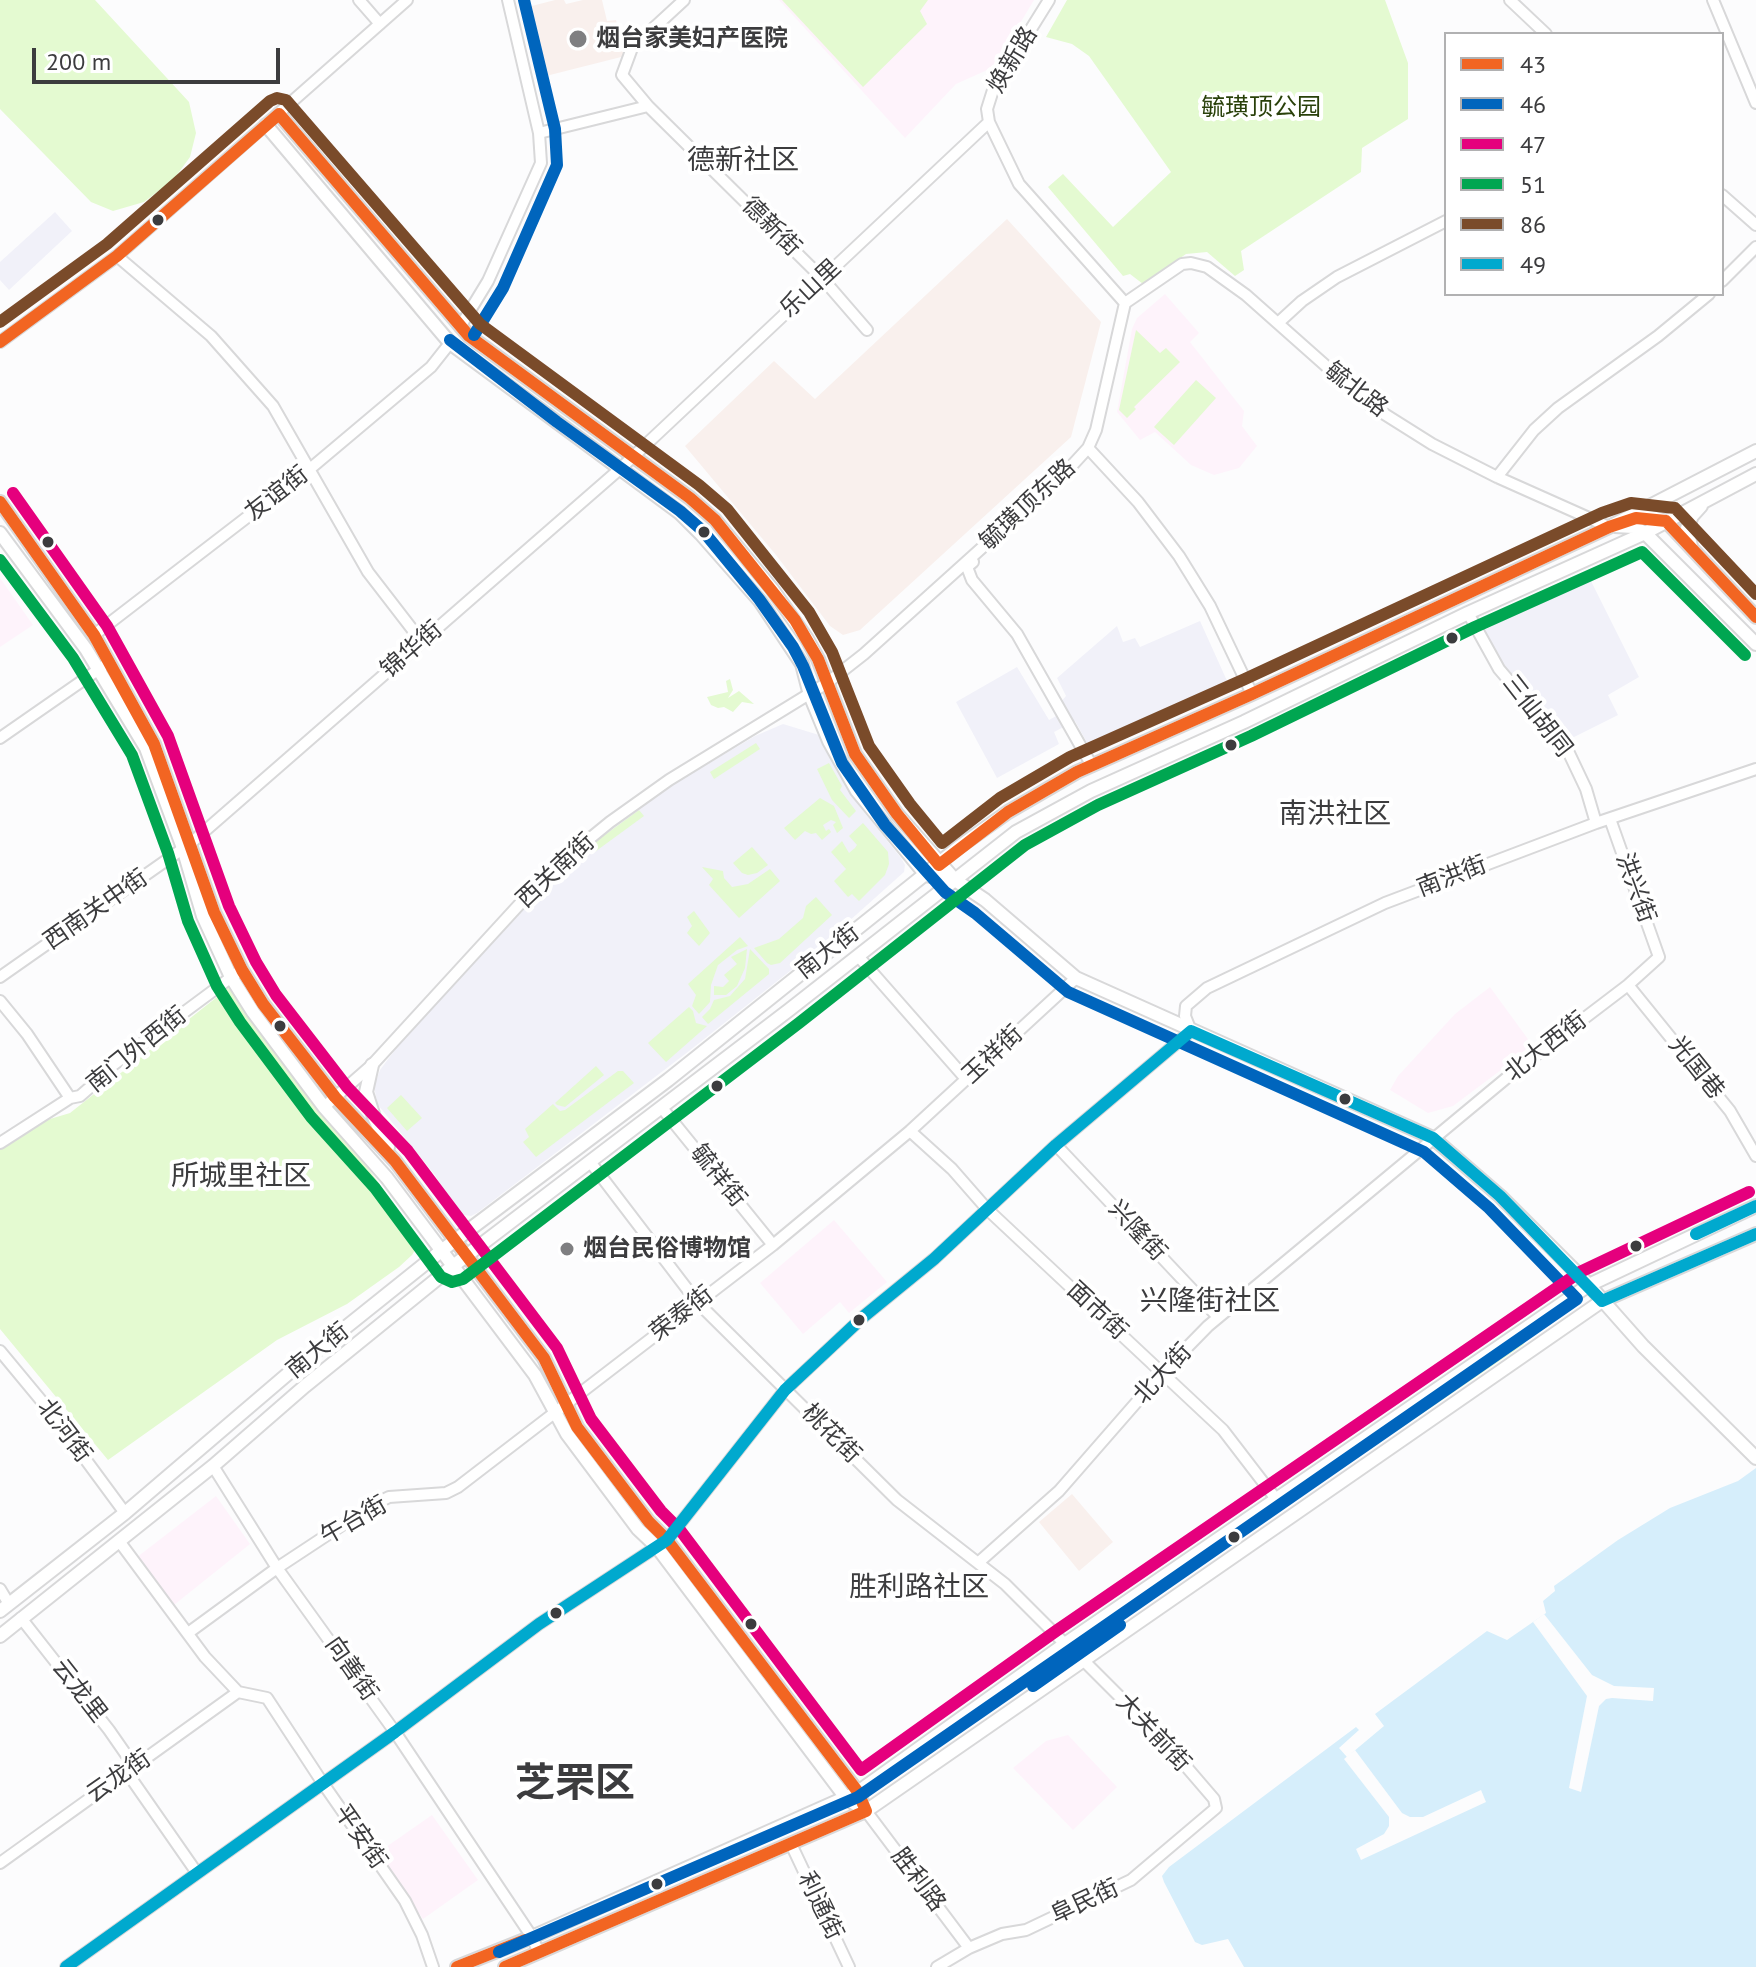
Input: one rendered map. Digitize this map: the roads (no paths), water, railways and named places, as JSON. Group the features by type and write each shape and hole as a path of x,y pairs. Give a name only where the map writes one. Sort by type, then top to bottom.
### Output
{"main road":[{"path":"279,114 460,327 690,498 715,520 795,620 818,659 855,754 897,814 955,880 985,900 1076,978 1433,1138 1500,1196 1589,1285 1643,1346 1756,1458"},
{"path":"266,125 450,343 680,513 760,601 802,664 810,695 829,741 857,791 926,875 955,880"},
{"path":"450,343 460,327"},
{"name":"南大街","path":"5,1608 125,1513 290,1372 441,1251 657,1089 1008,812 1039,792 1092,766 1609,527 1756,451"},
{"name":"南大街","path":"0,1636 213,1466 305,1386 453,1266 591,1163 1016,832 1081,796 1645,533 1756,474"},
{"path":"1692,549 1687,528 1692,516 1707,500"},
{"name":"胜利路","path":"0,502 109,661 154,744 187,846"},
{"path":"1609,527 1636,518 1666,521 1756,617"},
{"path":"1609,527 1624,525 1645,533 1756,644"},
{"name":"胜利路","path":"0,533 86,649 146,748 253,1012 324,1107 387,1178 866,1811"},
{"name":"胜利路","path":"236,973 335,1097 395,1161 544,1358 557,1382 560,1408"},
{"path":"372,1065 366,1084 369,1104 395,1161"},
{"path":"457,1967 532,1937 852,1795 1065,1644 1589,1285 1756,1206"},
{"path":"505,1967 866,1811 1602,1301 1756,1234"}],"street":[{"path":"359,0 380,24"},
{"path":"0,342 117,256 407,0"},
{"path":"460,327 488,281 541,163 539,133 508,0"},
{"name":"德新街","path":"684,0 632,48 622,75 648,106 822,278 867,330"},
{"name":"焕新路","path":"989,122 987,109 993,90 1049,0"},
{"path":"1510,0 1544,32"},
{"path":"1713,0 1756,103"},
{"path":"539,133 648,106"},
{"path":"989,122 1025,192 1125,303"},
{"name":"乐山里","path":"633,457 989,122"},
{"path":"1724,197 1756,225"},
{"path":"1278,323 1302,301 1337,277 1444,222"},
{"path":"1724,279 1756,247"},
{"path":"117,256 211,336 273,406 368,572 422,642"},
{"name":"毓北路","path":"1125,303 1182,264 1207,267 1278,323 1370,405 1432,444 1609,527"},
{"path":"1497,477 1534,430 1558,408 1658,336 1707,296"},
{"name":"毓璜顶东路","path":"827,683 864,654 1088,448 1096,430 1125,303"},
{"name":"友谊街","path":"94,635 311,468 431,367 450,343"},
{"path":"1088,448 1138,502 1179,556 1210,606 1252,694"},
{"name":"锦华街","path":"187,846 633,457"},
{"path":"1021,512 1010,530 967,567 968,572 1017,634 1092,766"},
{"name":"三仙胡同","path":"1468,613 1499,669 1567,749 1586,789 1596,823"},
{"path":"0,738 109,661"},
{"name":"西关南街","path":"324,1107 372,1065 550,871 610,822 669,780 827,683"},
{"name":"南洪街","path":"1191,1031 1185,1016 1186,1006 1207,988 1385,903 1596,823 1756,769"},
{"name":"洪兴街","path":"1610,819 1659,957"},
{"name":"西南关中街","path":"0,977 187,846"},
{"path":"858,956 966,1079"},
{"name":"北大西街","path":"1433,1138 1628,985 1659,957"},
{"name":"南门外西街","path":"0,1143 70,1098 80,1096 105,1071 236,973"},
{"name":"玉祥街","path":"910,1131 1076,978"},
{"name":"光国巷","path":"1628,985 1730,1111 1756,1156"},
{"path":"0,1001 27,1034 70,1098"},
{"path":"66,1967 395,1732 539,1624 662,1544 785,1390 1056,1145 1191,1031"},
{"name":"毓祥街","path":"662,1108 773,1245"},
{"name":"面市街","path":"910,1131 952,1169 987,1209 1223,1430 1276,1499"},
{"name":"荣泰街","path":"560,1408 773,1245 910,1131"},
{"name":"北大街","path":"979,1562 1059,1491 1162,1373 1218,1317 1433,1138"},
{"name":"兴隆街","path":"1056,1145 1218,1317"},
{"name":"桃花街","path":"591,1163 697,1302 897,1500 1005,1584 1065,1644"},
{"name":"北河街","path":"0,1351 49,1410 125,1513"},
{"name":"午台街","path":"188,1633 277,1568 371,1506 389,1497 446,1493 458,1487 560,1408"},
{"name":"向善街","path":"213,1466 277,1568 395,1732 532,1937 539,1953"},
{"name":"平安街","path":"119,1541 205,1657 238,1692 267,1698 405,1901 433,1967"},
{"path":"0,1589 5,1608"},
{"name":"云龙里","path":"21,1618 109,1730 197,1873"},
{"name":"大关前街","path":"1084,1661 1165,1742 1214,1799 1216,1808"},
{"name":"云龙街","path":"0,1863 238,1692"},
{"name":"阜民街","path":"937,1967 969,1948 1002,1934 1026,1930 1131,1880 1216,1808"},
{"name":"胜利路","path":"866,1811 969,1948"},
{"name":"利通街","path":"791,1844 849,1967"}],"water":[{"path":"1756,1468 1756,1967 1244,1967 1228,1939 1202,1945 1195,1942 1164,1882 1162,1876 1169,1867 1356,1727 1359,1730 1339,1748 1347,1757 1384,1726 1375,1714 1487,1631 1507,1640 1546,1613 1543,1601 1555,1591 1554,1586 1618,1540 1670,1508 1738,1481"}],"place":[{"name":"烟台家美妇产医院","path":"578,39"},
{"name":"烟台民俗博物馆","path":"567,1249"}],"district":[{"name":"德新社区","path":"743,161"},
{"name":"南洪社区","path":"1335,815"},
{"name":"所城里社区","path":"241,1177"},
{"name":"兴隆街社区","path":"1210,1302"},
{"name":"胜利路社区","path":"919,1588"},
{"name":"芝罘区","path":"575,1785"}],"park label":[{"name":"毓璜顶公园","path":"1261,108"}]}
